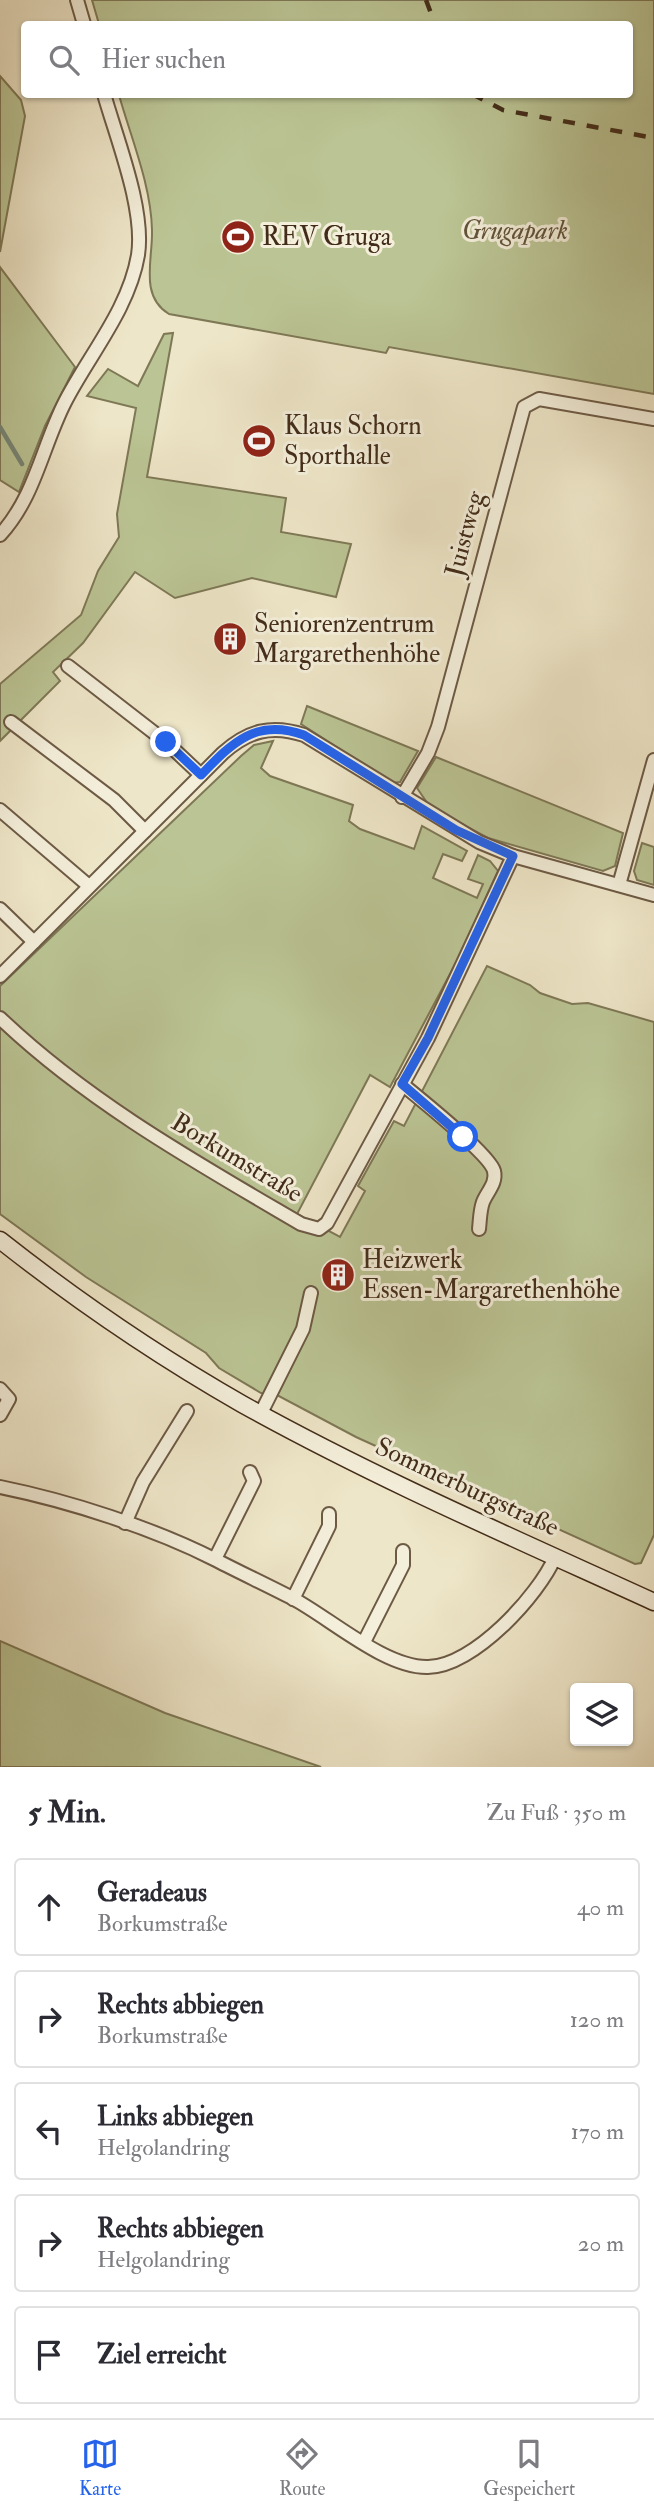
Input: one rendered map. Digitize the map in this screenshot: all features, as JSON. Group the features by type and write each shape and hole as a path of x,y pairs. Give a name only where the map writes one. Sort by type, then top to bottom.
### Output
{"street":[{"path":"77,0 83,21"},
{"path":"0,535 30,491 64,404 118,309 138,254 134,203 105,98"},
{"name":"Juistweg","path":"402,797 428,753 438,727 524,407 539,399 654,419"},
{"path":"68,666 166,742 201,775"},
{"path":"11,722 114,800 145,831"},
{"path":"0,976 237,741 266,729 282,729 304,735 456,830 513,856 654,895"},
{"path":"619,886 654,760"},
{"path":"0,810 89,886"},
{"name":"Borkumstraße","path":"0,1018 61,1071 133,1121 312,1229 319,1229 327,1223 434,1026 513,856"},
{"path":"0,909 34,942"},
{"path":"402,1084 463,1137 495,1172 494,1182 482,1203 479,1229"},
{"name":"Sommerburgstraße","path":"0,1240 107,1318 261,1413 555,1557 652,1597"},
{"path":"261,1413 303,1329 311,1293"},
{"path":"0,1389 9,1399 0,1415"},
{"path":"125,1523 143,1482 187,1411"},
{"path":"215,1559 254,1480 250,1472"},
{"path":"0,1487 36,1494 125,1523 215,1559 293,1599 363,1642 411,1666 440,1666 463,1659 479,1648 547,1577 555,1557"},
{"path":"293,1599 329,1526 329,1514"},
{"path":"363,1642 403,1565 403,1551"}],"green space":[{"name":"Grugapark","path":"92,0 654,0 654,394 389,347 386,353 169,314 154,297 151,287 151,213 140,162 120,98 633,98 633,21 98,21"},
{"path":"0,76 21,100 25,116 0,252"},
{"path":"0,267 75,367 45,426 19,492 0,480"},
{"path":"173,333 147,477 286,498 281,532 351,544 336,597 252,578 175,598 135,572 83,643 53,672 60,681 0,741 0,684 81,615 98,571 119,537 117,514 136,408 87,396 108,369 138,386 164,334"},
{"path":"307,706 418,751 400,782 392,783 301,724"},
{"path":"273,741 261,768 270,776 353,805 349,821 360,829 414,849 422,826 467,851 462,861 443,854 433,878 477,898 483,884 468,879 478,855 490,861 498,871 459,957 390,1087 370,1075 297,1214 340,1237 365,1191 358,1186 394,1121 404,1126 487,966 530,985 540,993 572,1004 588,1003 654,1022 654,1535 641,1563 635,1564 356,1437 277,1395 261,1393 219,1368 206,1353 86,1277 0,1214 0,986 241,756 254,745"},
{"path":"436,757 623,833 615,866 603,871 488,838 430,807 417,788"},
{"path":"642,843 654,847 654,885 637,880 634,871"},
{"path":"0,1641 165,1713 321,1767 0,1767"}],"waterway":[{"path":"0,427 22,464"}],"railway":[{"path":"426,0 434,21"},
{"path":"480,98 503,110 654,138"}],"place":[{"name":"REV Gruga","path":"238,237"},
{"name":"Klaus Schorn Sporthalle","path":"259,441"},
{"name":"Seniorenzentrum Margarethenhöhe","path":"230,639"},
{"name":"Heizwerk Essen-Margarethenhöhe","path":"338,1275"}],"route":[{"path":"166,742 201,775 237,741 250,734 266,729 292,731 304,735 456,830 513,856 428,1038 402,1084 463,1137"}]}
